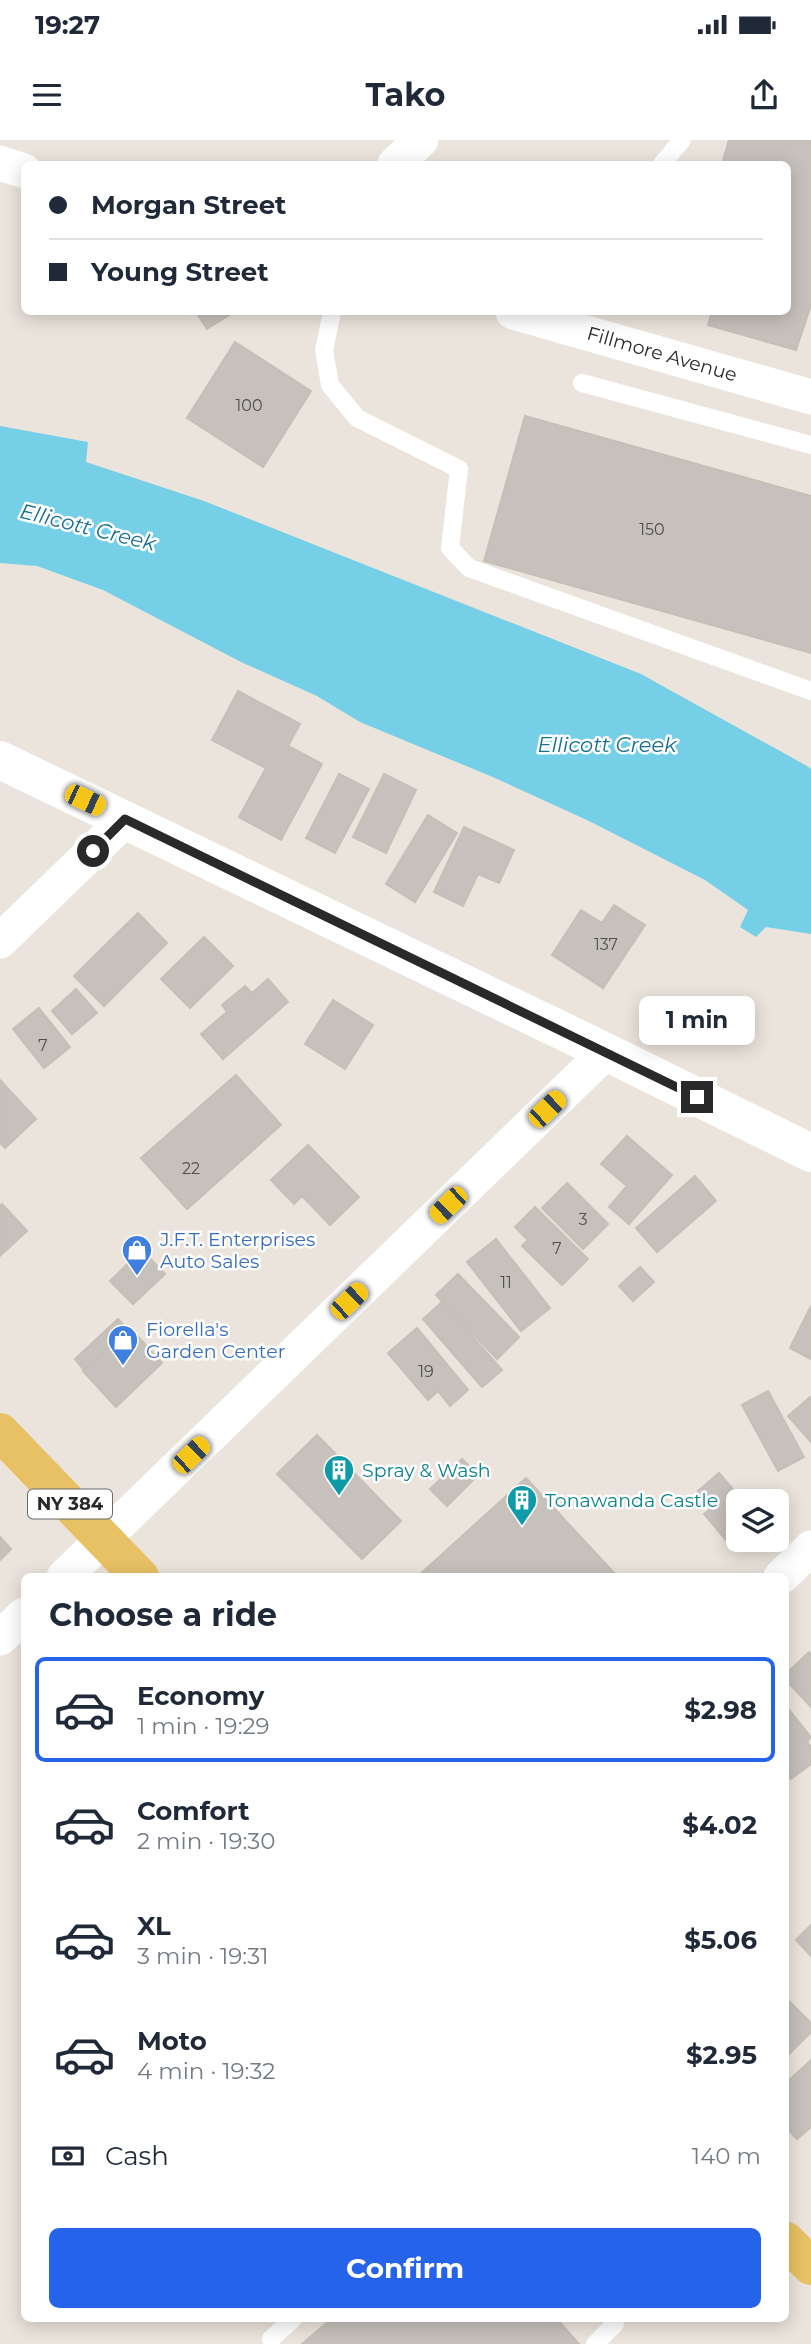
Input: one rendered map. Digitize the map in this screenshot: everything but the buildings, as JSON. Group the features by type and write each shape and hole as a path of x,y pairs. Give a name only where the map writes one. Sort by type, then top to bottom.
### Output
{"main road":[{"name":"NY 384","path":"0,1432 136,1573"}],"street":[{"path":"398,161 421,140"},
{"path":"0,163 21,169"},
{"name":"Fillmore Avenue","path":"524,315 811,397"},
{"path":"0,760 811,1153"},
{"path":"0,941 125,819"},
{"path":"68,1573 606,1052"},
{"path":"785,1573 811,1548"},
{"path":"0,1638 21,1618"}],"lane":[{"path":"664,161 682,140"},
{"path":"331,315 324,351 330,385 357,418 459,469 450,548 469,568 811,691"},
{"path":"582,383 811,445"},
{"path":"271,2339 290,2322"},
{"path":"595,2344 613,2322"}],"water":[{"name":"Ellicott Creek","path":"0,426 88,442 86,462 204,501 641,674 807,766 811,769 811,934 766,927 756,937 740,927 748,910 705,880 589,821 495,778 360,722 317,696 241,662 103,590 37,566 0,563"}],"place":[{"name":"J.F.T. Enterprises Auto Sales","path":"137,1277"},
{"name":"Fiorella's Garden Center","path":"123,1367"},
{"name":"Spray & Wash","path":"339,1497"},
{"name":"Tonawanda Castle","path":"522,1527"}],"route":[{"path":"93,851 125,819 697,1097"}]}
